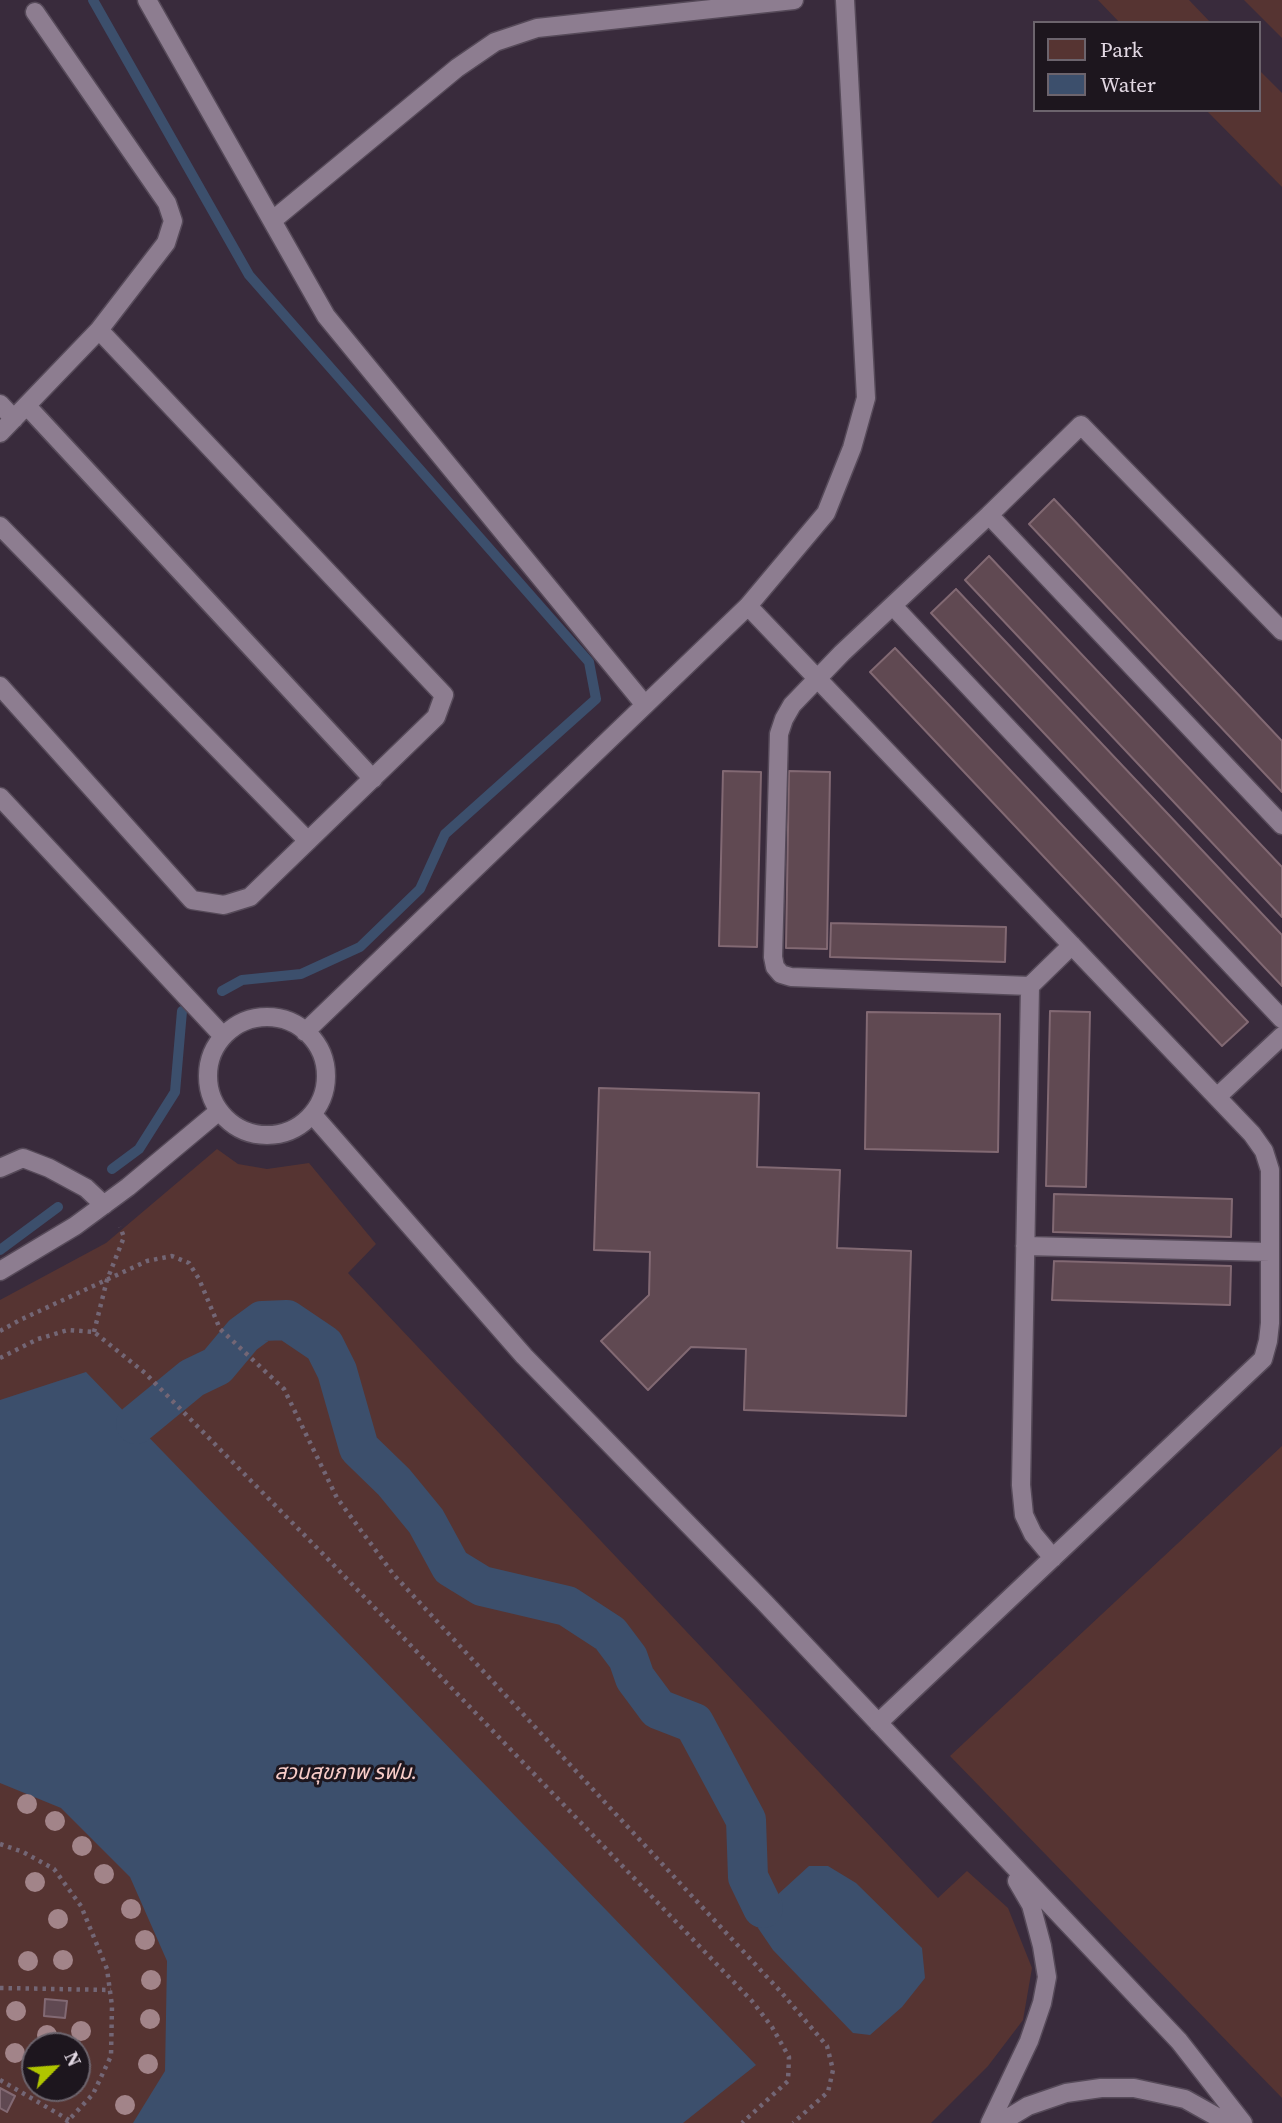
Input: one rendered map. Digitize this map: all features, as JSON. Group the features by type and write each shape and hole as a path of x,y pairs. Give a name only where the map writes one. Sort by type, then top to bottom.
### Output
{"lane":[{"path":"148,0 326,316 645,705"},
{"path":"273,220 457,68 495,42 537,28 794,0"},
{"path":"306,1032 748,606 826,513 852,448 866,398 845,0"},
{"path":"0,433 99,330 166,243 173,221 167,203 35,12"},
{"path":"0,686 192,900 224,905 250,897 436,717 444,695 99,330"},
{"path":"0,404 20,412 373,779"},
{"path":"1030,985 791,977 781,974 775,967 773,957 779,734 792,705 1081,425 1282,631"},
{"path":"989,515 1282,825"},
{"path":"0,526 308,841"},
{"path":"748,606 1252,1133 1270,1170 1270,1323 1263,1359 878,1723"},
{"path":"892,606 1282,1019"},
{"path":"0,797 223,1036"},
{"path":"1053,1558 1032,1534 1024,1515 1021,1485 1030,985 1072,945"},
{"path":"264,1016 283,1019 306,1032 324,1058 327,1078 323,1097 313,1115 292,1131 265,1136 239,1129 219,1111 208,1087 209,1060 223,1036 245,1020 264,1016"},
{"path":"1216,1097 1282,1036"},
{"path":"0,1271 75,1226 104,1205 219,1111"},
{"path":"313,1115 524,1356 765,1603 1179,2041 1243,2123"},
{"path":"0,1168 23,1158 49,1168 86,1188 104,1205"},
{"path":"1025,1246 1270,1252"},
{"path":"990,2123 1028,2041 1042,2003 1047,1977 1031,1905 1003,1856"},
{"path":"1000,2123 1041,2101 1066,2093 1101,2088 1134,2088 1185,2099 1228,2123"}],"path":[{"path":"94,1332 107,1280 124,1237 117,1217 104,1205"},
{"path":"0,1331 148,1261 172,1256 189,1263 199,1279 220,1329 284,1389 337,1498 394,1575 781,1992 827,2046 833,2070 828,2092 793,2123"},
{"path":"0,1359 38,1339 68,1330 94,1332 145,1373 324,1555 752,2001 772,2027 789,2057 788,2081 742,2123"},
{"path":"0,1844 23,1852 54,1869 81,1906 103,1959 111,1990 113,2027 111,2056 93,2094 67,2121 0,2080"},
{"path":"0,1988 111,1990"}],"green space":[{"path":"1098,0 1189,0 1209,21 1118,21"},
{"path":"1244,0 1282,0 1282,38"},
{"path":"1261,72 1282,93 1282,187 1208,112 1261,112"},
{"name":"สวนสุขภาพ รฟม.","path":"217,1149 238,1164 267,1169 309,1163 376,1244 348,1273 938,1898 967,1871 1008,1908 1032,1968 1023,2020 988,2066 931,2123 0,2123 0,1300 106,1243"},
{"path":"1282,1446 1282,2098 950,1756"}],"water":[{"path":"86,1372 756,2065 683,2123 133,2123 165,2071 167,1961 130,1877 61,1808 0,1783 0,1400"},
{"path":"809,1866 828,1866 856,1883 922,1948 925,1978 902,2007 870,2035 853,2033 773,1950 758,1928 763,1908"}],"building":[{"path":"1054,499 1282,741 1282,792 1029,524"},
{"path":"989,556 1282,867 1282,917 965,580"},
{"path":"956,589 1282,935 1282,986 931,613"},
{"path":"895,648 1248,1022 1222,1046 870,672"},
{"path":"723,771 761,772 757,947 719,946"},
{"path":"789,771 830,772 827,949 786,948"},
{"path":"831,923 1006,927 1005,962 830,957"},
{"path":"1050,1011 1090,1012 1086,1187 1046,1186"},
{"path":"867,1012 1000,1014 998,1152 865,1149"},
{"path":"599,1088 759,1093 757,1167 840,1170 837,1248 911,1251 906,1416 744,1410 746,1349 691,1347 648,1390 601,1341 649,1295 650,1252 594,1250"},
{"path":"1054,1194 1232,1199 1231,1237 1053,1232"},
{"path":"1054,1261 1231,1266 1230,1305 1052,1300"},
{"path":"45,1999 67,2001 65,2018 44,2016"},
{"path":"0,2088 15,2096 7,2112 0,2108"}],"waterway":[{"path":"93,0 249,275 589,662 596,699 445,834 420,889 360,947 301,974 242,980 222,991"},
{"path":"112,1169 139,1149 175,1092 182,1011"},
{"path":"0,1250 58,1207"},
{"path":"136,1424 192,1378 217,1366 243,1335 262,1321 287,1320 324,1345 337,1371 359,1448 394,1482 426,1521 451,1567 482,1586 567,1606 610,1634 628,1658 635,1678 658,1709 694,1723 746,1820 748,1877 763,1908"}]}
